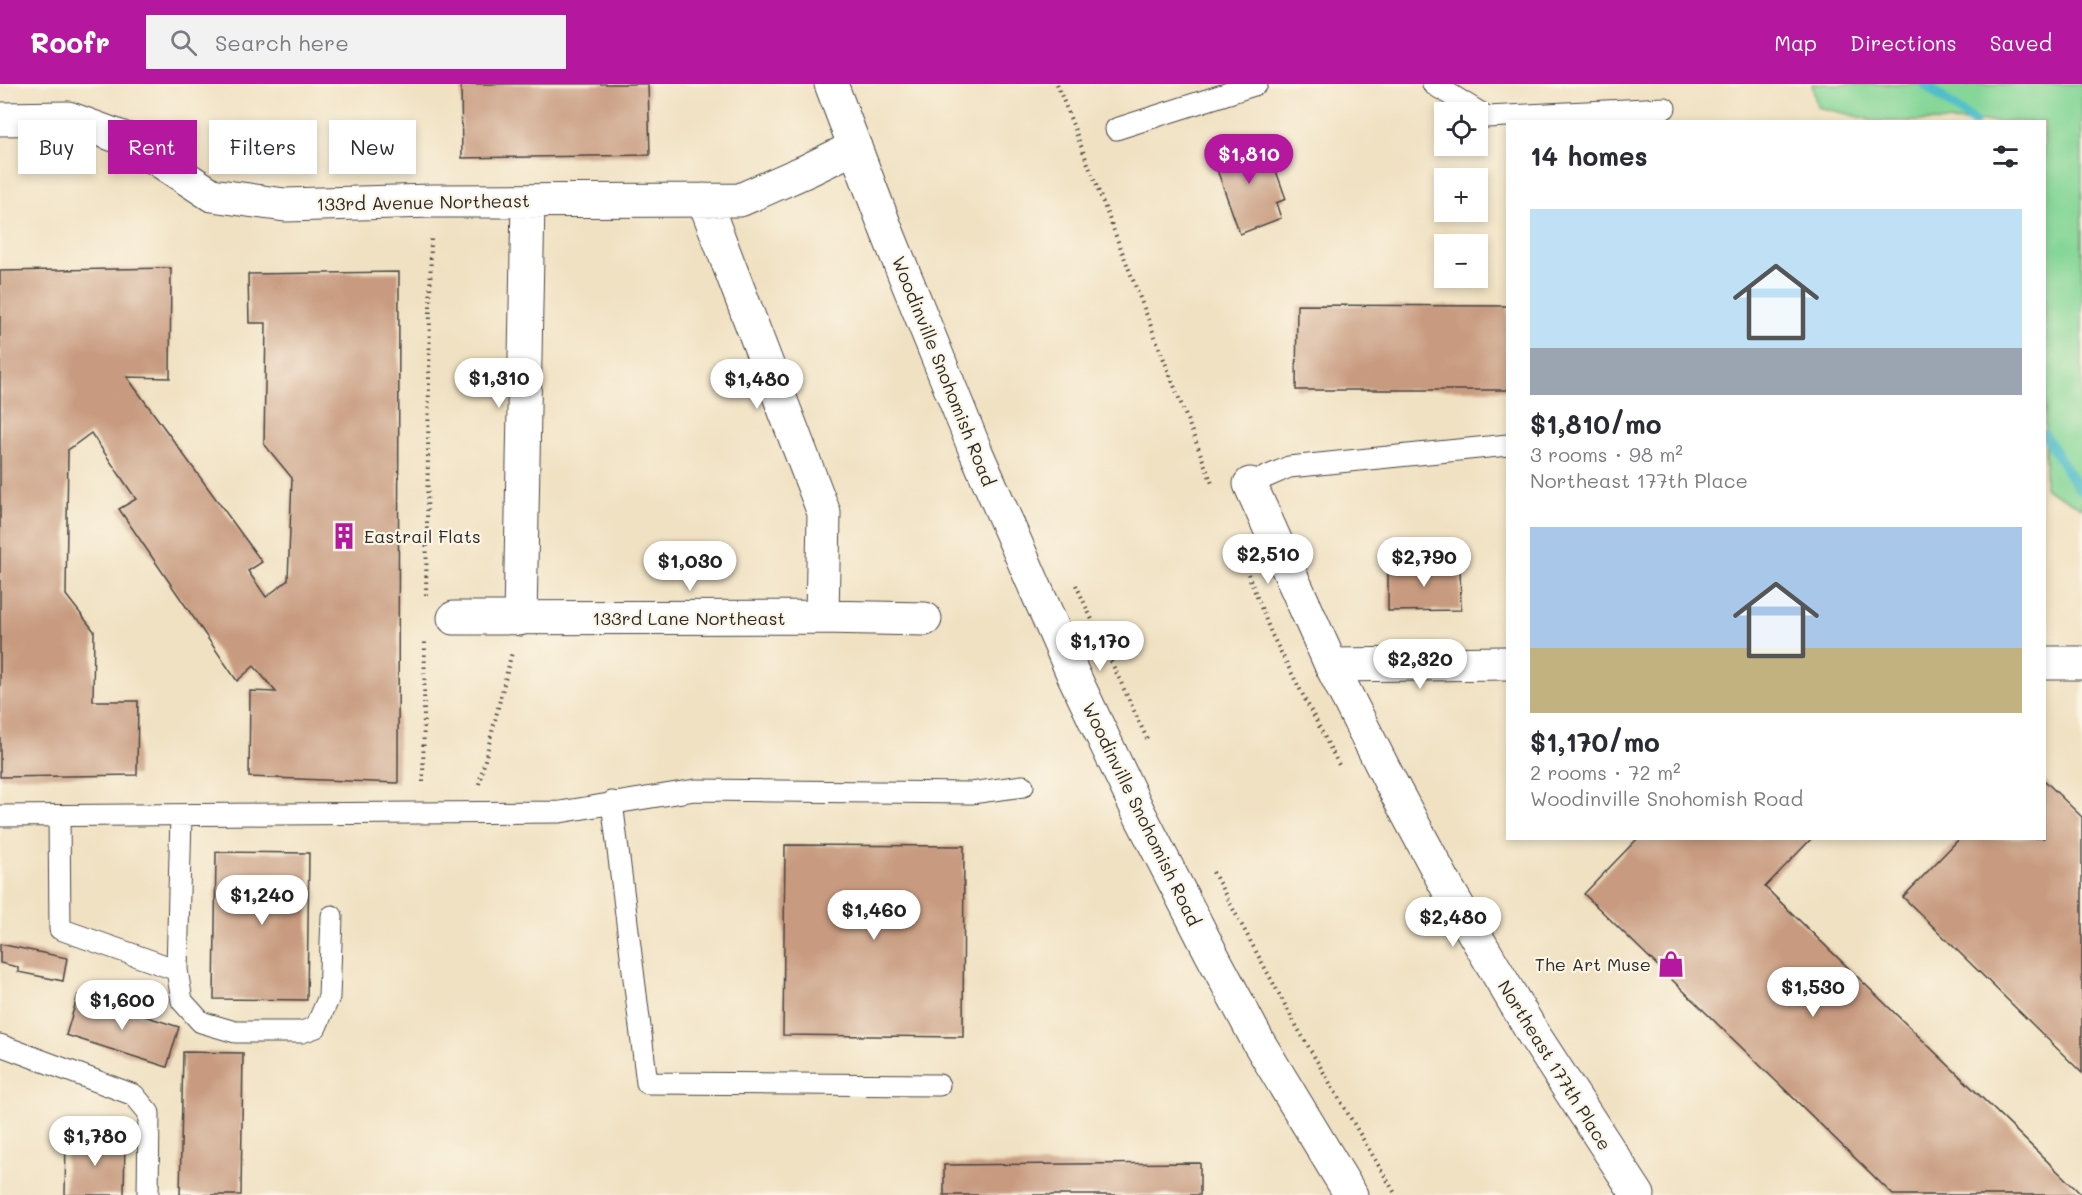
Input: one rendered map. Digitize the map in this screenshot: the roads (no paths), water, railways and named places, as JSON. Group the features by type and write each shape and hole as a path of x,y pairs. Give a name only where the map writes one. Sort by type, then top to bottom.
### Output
{"street":[{"name":"Woodinville Snohomish Road","path":"831,84 886,230 976,452 1073,674 1139,813 1243,1012 1351,1195"},
{"name":"133rd Avenue Northeast","path":"0,119 68,118 128,140 212,195 285,205 740,200 855,147"},
{"path":"704,200 824,513 822,617"},
{"path":"520,619 528,201"},
{"name":"Northeast 177th Place","path":"1250,484 1331,665 1449,891 1534,1035 1638,1195"},
{"name":"133rd Lane Northeast","path":"454,618 925,619"},
{"path":"1331,665 1506,663"},
{"path":"2046,663 2082,663"}],"lane":[{"path":"1116,129 1257,84"},
{"path":"1433,84 1487,117 1665,108"},
{"path":"1250,484 1289,467 1506,445"},
{"path":"0,816 560,812 694,790 971,793 1023,786"},
{"path":"612,802 647,1083 939,1085"},
{"path":"180,815 177,970 182,1001 201,1022 235,1032 302,1032 316,1027 329,997 332,916"},
{"path":"59,816 60,929 177,970"},
{"path":"0,1045 134,1095 149,1113 148,1195"}],"waterway":[{"path":"1924,84 1971,120"},
{"path":"2046,437 2077,486 2082,490"}],"place":[{"name":"Eastrail Flats","path":"344,536"},
{"name":"The Art Muse","path":"1671,964"}]}
